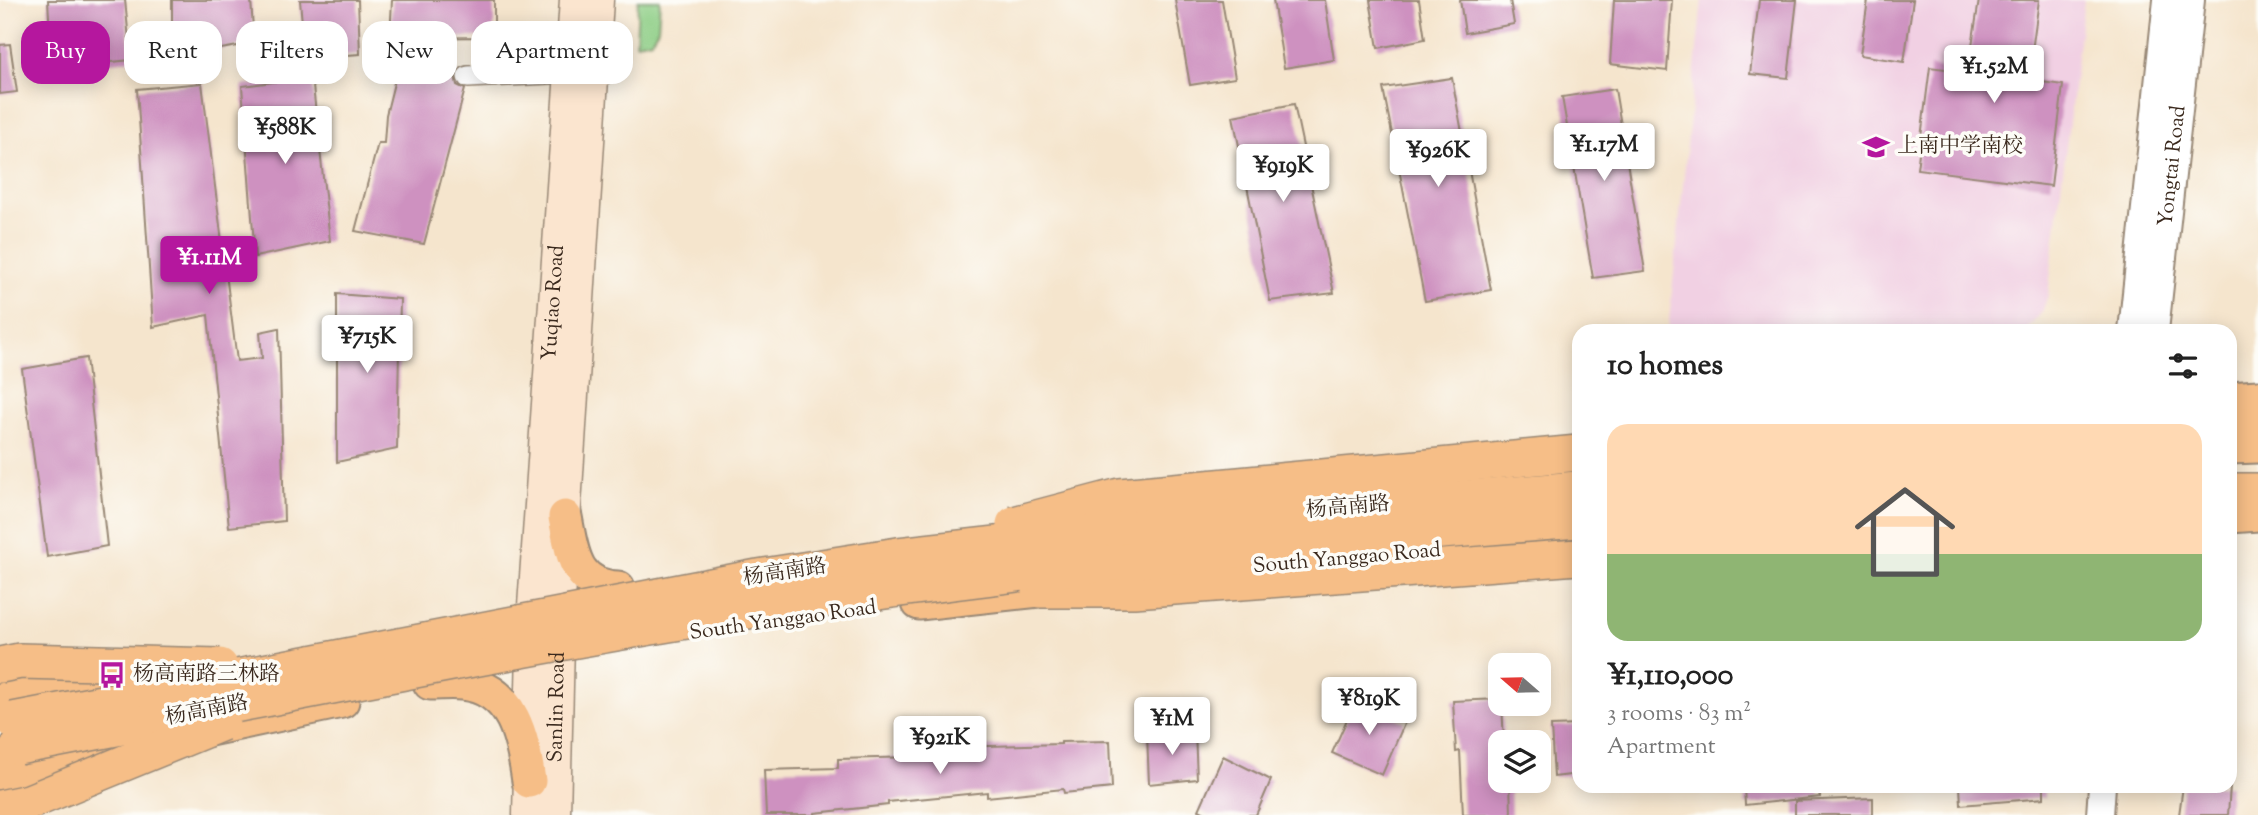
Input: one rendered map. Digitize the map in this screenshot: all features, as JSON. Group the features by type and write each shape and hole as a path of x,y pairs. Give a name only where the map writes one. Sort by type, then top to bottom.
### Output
{"highway":[{"path":"2237,426 2258,424"},
{"path":"902,547 1120,496 1572,454"},
{"name":"杨高南路","path":"289,681 902,547 1572,489"},
{"path":"2237,491 2258,491"},
{"name":"杨高南路","path":"6,728 289,681 521,650 776,607 909,597 1094,565 1347,538 1572,520"},
{"path":"909,597 1134,590 1572,557"},
{"path":"0,665 20,661 289,681"},
{"path":"0,808 29,802 289,681"},
{"path":"0,778 6,728"}],"main road":[{"name":"Yuqiao Road","path":"574,21 575,0"},
{"name":"Yuqiao Road","path":"546,603 565,517 598,0"},
{"name":"Yuqiao Road","path":"546,603 570,84"},
{"path":"2237,398 2258,397"},
{"path":"2237,447 2258,446"},
{"path":"2237,466 2258,465"},
{"path":"6,728 112,682 546,603 776,556 902,547 1182,504 1572,469"},
{"path":"2237,516 2258,514"},
{"path":"565,517 574,557 585,577 594,584 618,588"},
{"name":"South Yanggao Road","path":"0,778 132,745 545,658 909,597 1572,541"},
{"path":"902,547 909,597"},
{"name":"Sanlin Road","path":"546,603 545,658 555,815"},
{"name":"Sanlin Road","path":"528,815 529,781 545,658"},
{"path":"430,683 464,683 482,688 500,698 512,712 519,731 529,781"}],"street":[{"name":"Yongtai Road","path":"2133,324 2167,0"},
{"name":"Yongtai Road","path":"2156,324 2191,0"},
{"path":"2100,815 2102,793"}],"shaded area":[{"name":"上南中学南校","path":"1702,0 2084,0 2048,295 2042,312 2032,324 1669,324"}],"green space":[{"path":"638,0 660,0 658,29 651,40 636,43"}],"building":[{"path":"48,0 125,0 127,21 124,21 124,61 110,62 110,21 49,21"},
{"path":"172,0 251,0 252,21 236,21 236,46 222,49 222,21 172,21"},
{"path":"300,0 358,0 360,54 348,55 348,21 302,21"},
{"path":"392,0 494,0 494,21 471,21 471,37 457,37 457,21 391,21"},
{"path":"1175,0 1222,0 1235,78 1190,85"},
{"path":"1273,0 1325,0 1334,60 1284,68"},
{"path":"1370,0 1419,0 1425,39 1378,48"},
{"path":"1460,0 1510,0 1514,24 1465,33"},
{"path":"1614,0 1672,0 1667,71 1610,64"},
{"path":"1759,0 1797,0 1788,78 1750,74"},
{"path":"1868,0 1913,0 1904,62 1860,55"},
{"path":"1979,0 2039,0 2028,80 2063,85 2051,186 1917,169 1930,67 1968,72"},
{"path":"10,44 17,92 0,94 0,45"},
{"path":"1452,78 1491,290 1425,301 1383,88"},
{"path":"202,84 237,361 262,358 260,332 279,328 284,521 229,527 208,315 153,327 137,89"},
{"path":"313,84 330,241 255,257 242,86"},
{"path":"394,84 457,84 465,89 424,244 355,231 378,143 384,143 386,115"},
{"path":"1615,89 1645,271 1593,278 1562,97"},
{"path":"1294,104 1334,293 1270,301 1233,116"},
{"path":"337,294 400,299 397,449 337,462"},
{"path":"86,358 107,546 47,557 22,369"},
{"path":"1356,699 1405,722 1382,775 1332,753"},
{"path":"1488,700 1488,716 1503,716 1503,730 1488,730 1488,793 1510,793 1511,815 1463,815 1460,751 1456,752 1453,701"},
{"path":"1572,725 1572,775 1554,777 1551,726"},
{"path":"1195,732 1197,779 1149,784 1147,733"},
{"path":"1110,741 1112,788 1064,793 1063,789 987,797 987,792 888,802 888,805 815,815 766,815 764,770 838,768 838,759 916,757 916,748"},
{"path":"1223,756 1271,780 1256,815 1209,815 1199,810"},
{"path":"1744,793 1820,793 1820,797 1745,805"},
{"path":"1960,793 2044,793 2044,798 1961,805"},
{"path":"2182,793 2230,793 2228,815 2179,815"},
{"path":"1873,798 1873,815 1795,815 1795,801"}],"place":[{"name":"上南中学南校","path":"1876,147"},
{"name":"杨高南路三林路","path":"112,675"}]}
